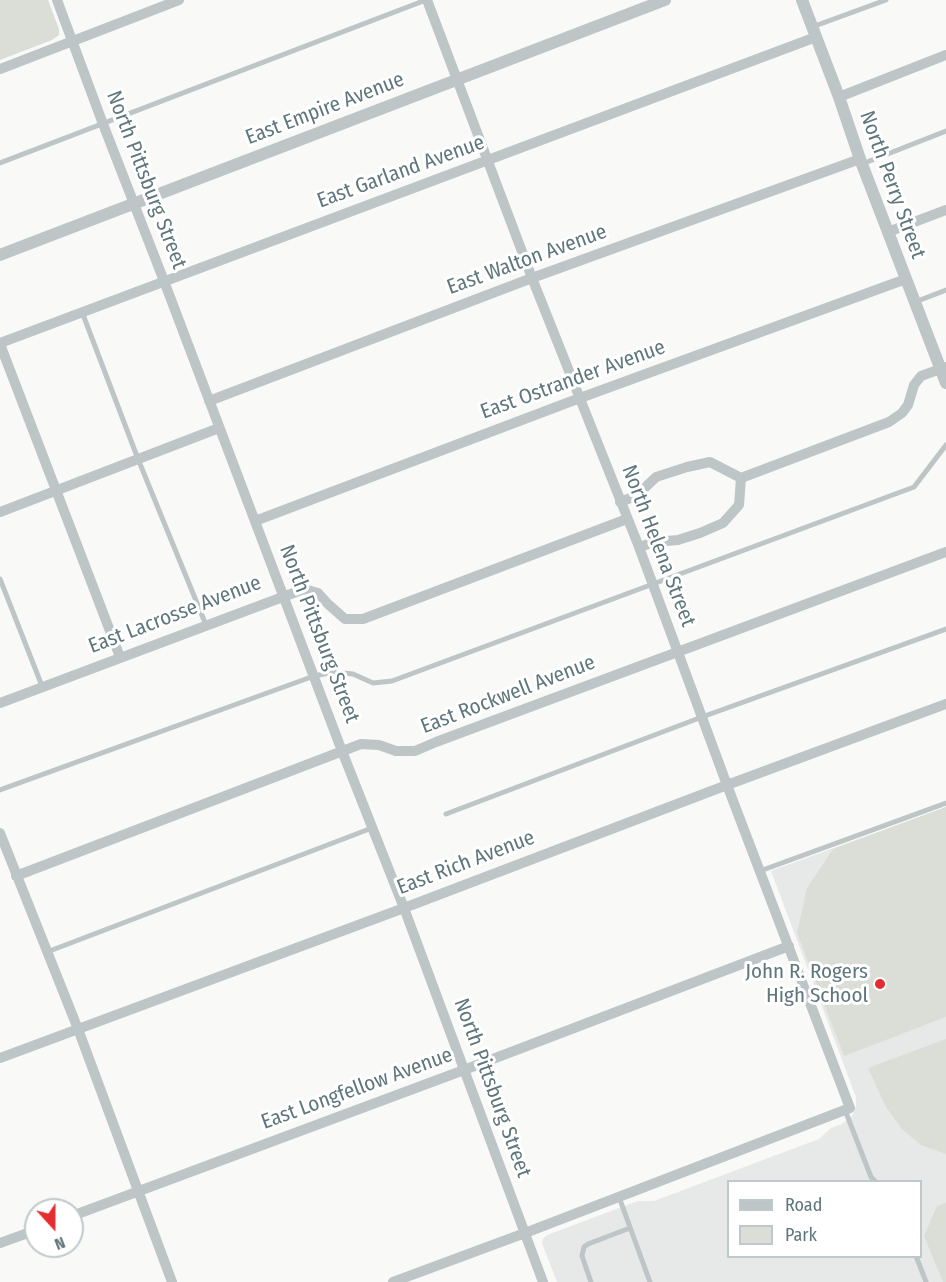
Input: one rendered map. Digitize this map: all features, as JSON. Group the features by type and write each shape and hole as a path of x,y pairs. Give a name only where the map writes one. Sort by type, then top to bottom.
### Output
{"street":[{"name":"North Pittsburg Street","path":"57,0 342,751 404,908 543,1282"},
{"path":"0,69 179,0"},
{"name":"North Helena Street","path":"426,0 532,278 639,547 848,1109"},
{"name":"East Empire Avenue","path":"0,255 665,0"},
{"name":"North Perry Street","path":"802,0 861,162 943,368 946,383"},
{"name":"East Garland Avenue","path":"0,344 488,160 814,32"},
{"path":"839,97 946,55"},
{"name":"East Walton Avenue","path":"209,401 532,278 861,162"},
{"path":"888,232 946,210"},
{"name":"East Ostrander Avenue","path":"255,521 580,398 906,279"},
{"path":"0,344 120,657"},
{"path":"620,502 636,496 656,477 687,466 710,462 741,478 889,422 902,413 908,405 914,385 921,376 943,368"},
{"path":"0,512 219,428"},
{"path":"639,547 655,542 678,540 723,523 739,505 741,478"},
{"name":"East Lacrosse Avenue","path":"0,703 304,589 318,593 345,619 363,620 627,519"},
{"name":"East Rockwell Avenue","path":"16,876 361,744 415,752 447,738 946,552"},
{"name":"East Rich Avenue","path":"0,1058 946,704"},
{"path":"0,833 78,1029 172,1282"},
{"name":"East Longfellow Avenue","path":"84,1211 465,1070 789,946"},
{"path":"393,1282 848,1109"},
{"path":"0,1243 24,1234"}],"lane":[{"path":"0,163 426,0"},
{"path":"814,32 886,0"},
{"path":"861,162 946,132"},
{"path":"915,302 946,290"},
{"path":"82,312 138,459 206,625"},
{"path":"0,790 314,676 334,672 353,674 373,683 392,681 914,487 946,445"},
{"path":"0,579 42,687"},
{"path":"446,814 702,717 946,629"},
{"path":"760,872 946,802"},
{"path":"47,952 372,828"},
{"path":"848,1109 874,1180"},
{"path":"619,1197 650,1282"},
{"path":"591,1282 582,1256 584,1247 630,1228"},
{"path":"916,1258 926,1282"}],"shaded area":[{"name":"John R. Rogers High School","path":"946,807 946,1282 557,1282 542,1243 547,1235 638,1201 654,1201 819,1139 831,1128 842,1124 852,1116 856,1106 856,1097 771,871"}],"green space":[{"path":"0,0 48,0 59,35 52,40 0,60"},
{"path":"946,807 946,1017 844,1056 797,933 807,888 833,849"},
{"path":"946,1039 946,1154 921,1145 902,1129 886,1107 868,1068"},
{"path":"946,1203 946,1282 943,1282 924,1236 937,1206"}],"place":[{"name":"John R. Rogers High School","path":"880,984"}]}
